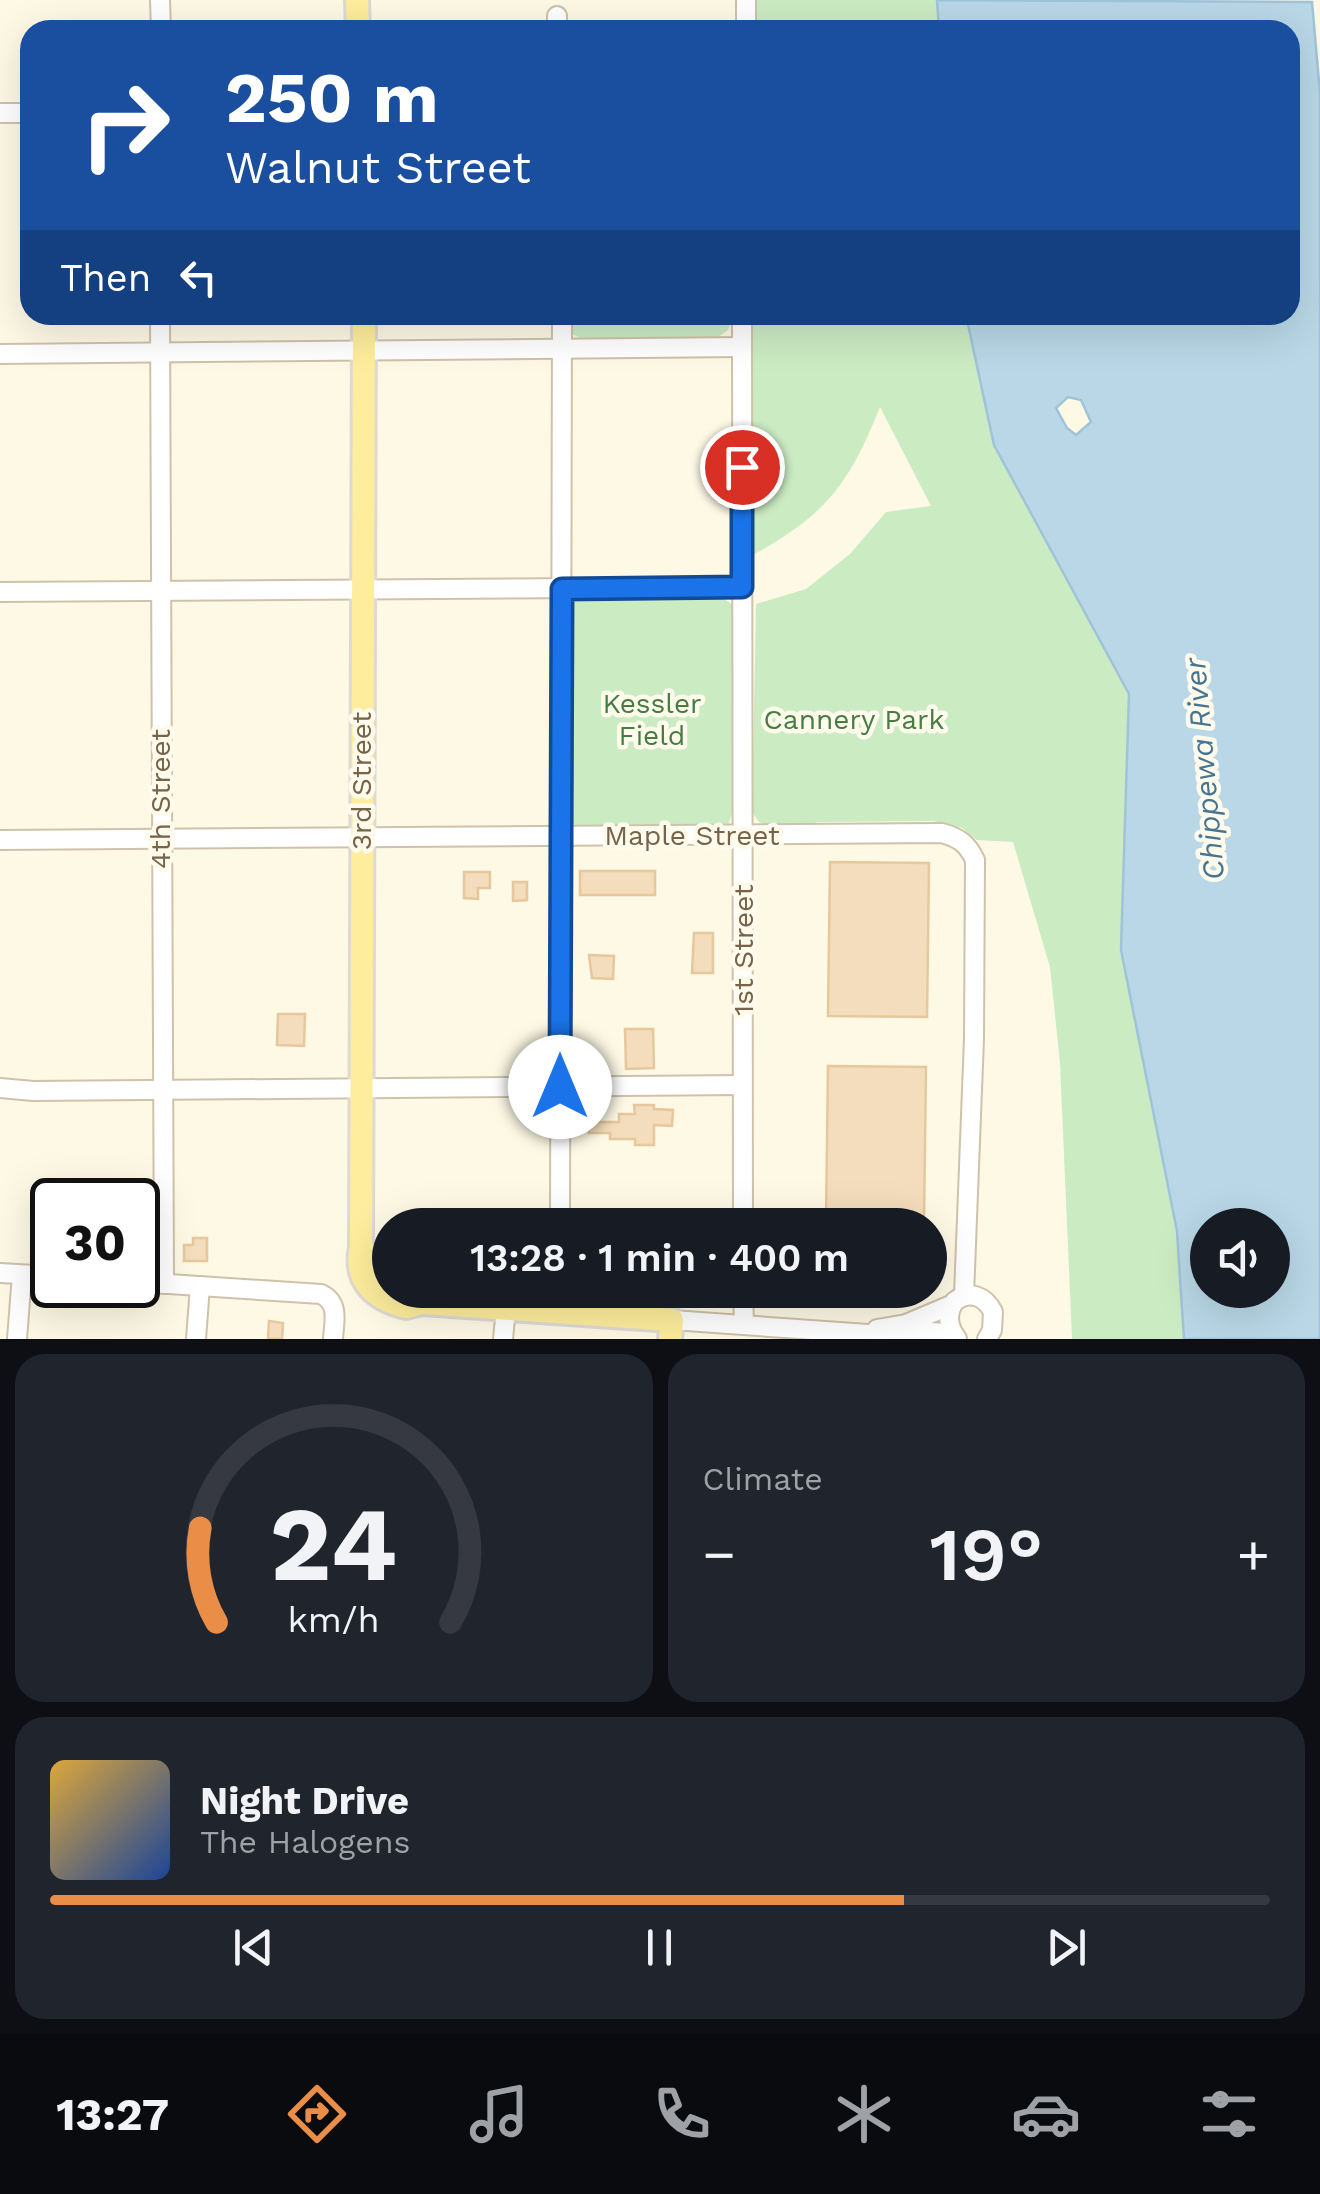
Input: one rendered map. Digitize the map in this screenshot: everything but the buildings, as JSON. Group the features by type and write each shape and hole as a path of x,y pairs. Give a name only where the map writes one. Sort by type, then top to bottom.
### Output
{"main road":[{"name":"3rd Street","path":"364,325 361,1247 357,1265 361,1276 372,1280"},
{"path":"588,1308 671,1329"}],"street":[{"name":"4th Street","path":"160,325 164,1284"},
{"path":"560,1208 562,325"},
{"name":"1st Street","path":"742,325 743,1208"},
{"path":"0,354 742,347"},
{"path":"0,592 742,587"},
{"name":"Maple Street","path":"0,840 942,833 963,841 975,860 969,1240 974,1247 966,1299"},
{"path":"0,1088 33,1091 742,1085"},
{"path":"0,1273 30,1275"},
{"path":"17,1339 22,1274"},
{"path":"160,1284 322,1294 332,1302 332,1339"},
{"path":"196,1339 200,1286"},
{"path":"956,1338 949,1321 966,1299"},
{"path":"868,1334 906,1324 966,1299 993,1312 988,1338"},
{"path":"503,1339 506,1308"},
{"path":"744,1308 744,1325"},
{"path":"671,1329 744,1325 868,1334 878,1339 936,1333 956,1338"}],"green space":[{"path":"756,0 937,0 938,20 755,20"},
{"path":"571,325 730,325 715,339 586,341 572,334"},
{"name":"Cannery Park","path":"751,325 968,325 994,445 1129,694 1121,950 1177,1231 1184,1339 1072,1339 1060,1063 1050,967 1013,842 977,840 962,828 933,821 818,822 781,827 759,822 752,812 756,604 806,589 850,554 886,512 931,506 880,407 857,457 833,494 800,525 753,555"},
{"name":"Kessler Field","path":"579,596 721,597 735,606 735,805 728,825 577,826 570,822 570,605"}],"water":[{"name":"Chippewa River","path":"937,0 1312,2 1320,94 1320,1339 1184,1339 1177,1231 1121,950 1129,694 994,445 968,325 1300,325 1300,20 938,20","holes":["1068,397 1081,400 1091,422 1076,435 1067,428 1056,408"]}],"route":[{"path":"560,1087 562,589 742,587 742,467"}]}
